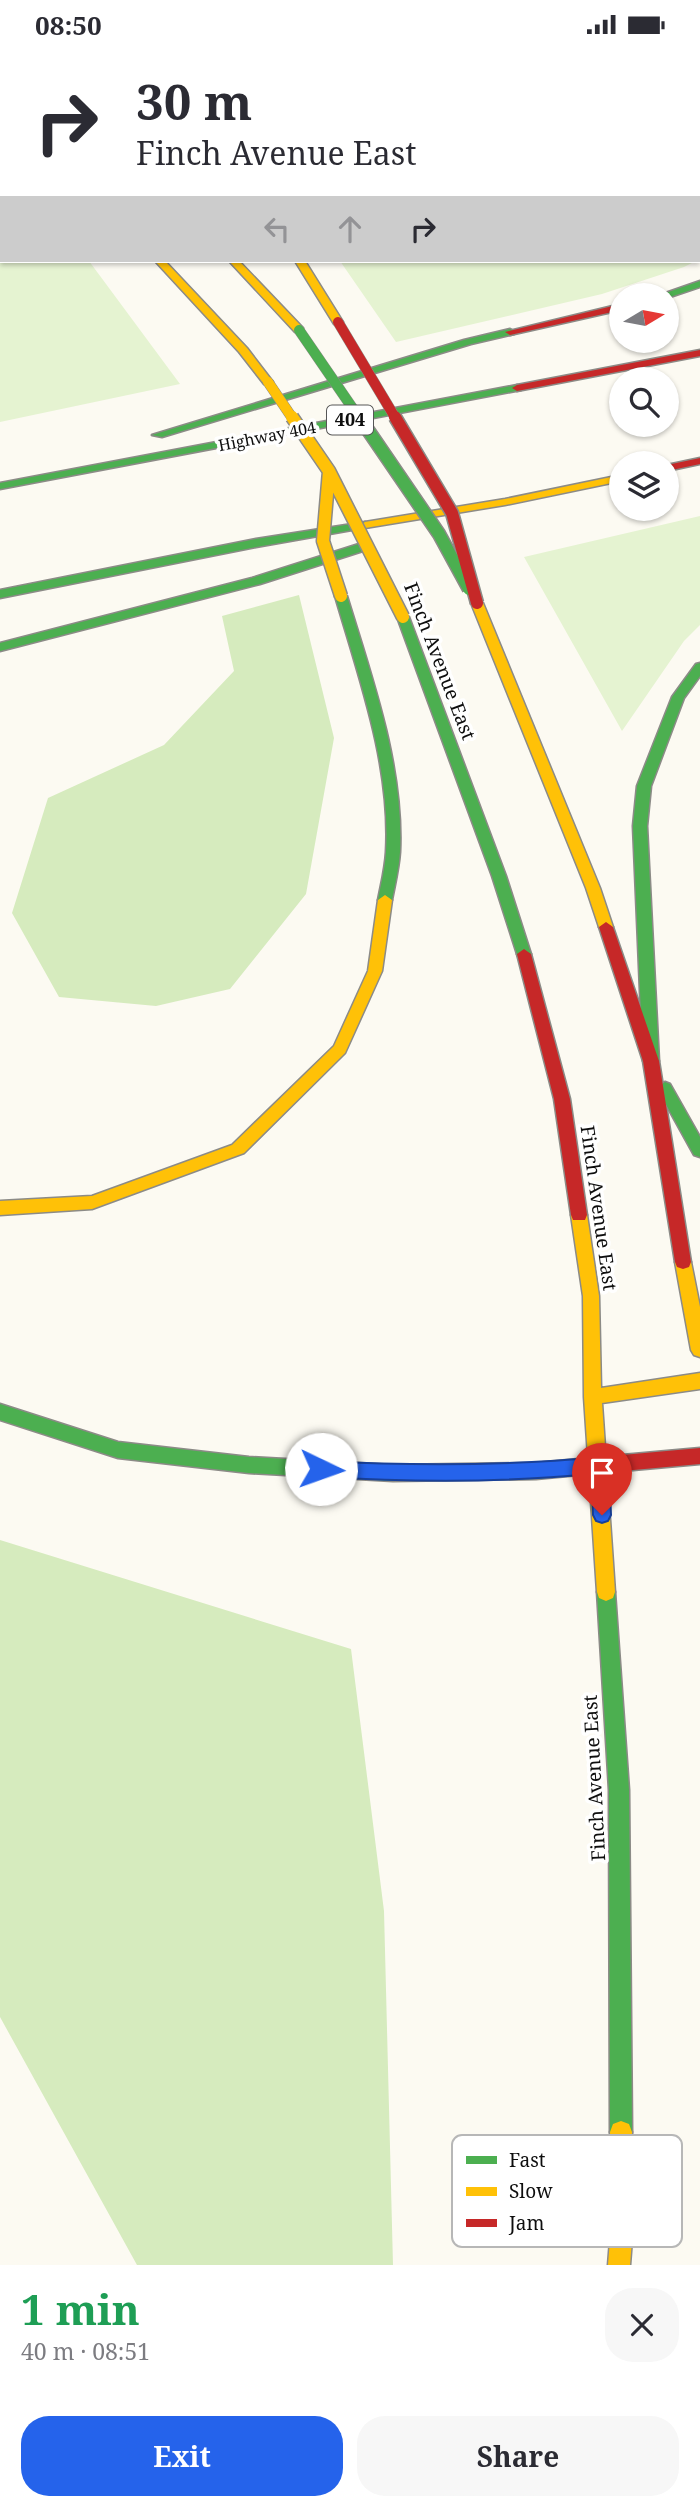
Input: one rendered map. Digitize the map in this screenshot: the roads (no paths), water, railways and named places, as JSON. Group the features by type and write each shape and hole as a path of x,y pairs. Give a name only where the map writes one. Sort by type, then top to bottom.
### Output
{"main road":[{"name":"Finch Avenue East","path":"162,263 247,353 329,471 403,617 499,876 531,977 562,1099 591,1296 593,1397 600,1465 609,1663 619,1790 621,2135"},
{"path":"236,263 299,330 439,534 477,603"},
{"path":"301,263 452,513 477,603 593,888 651,1061 700,1151"},
{"path":"679,291 700,284"},
{"path":"147,438 468,342 609,310"},
{"name":"Highway 404","path":"0,484 700,353"},
{"path":"0,484 120,446"},
{"path":"679,465 700,461"},
{"path":"0,1207 92,1202 239,1149 340,1049 375,971 393,848 387,779 368,688 323,541 329,471"},
{"path":"0,594 256,543 505,502 609,480"},
{"path":"0,647 256,581 505,502"},
{"path":"700,667 678,697 644,786 640,826 651,1061 688,1294 700,1350"},
{"path":"593,1397 700,1381"},
{"path":"0,1412 118,1450 249,1465 393,1473 536,1471 700,1456"},
{"name":"Finch Avenue East","path":"619,2265 620,2247"}]}
